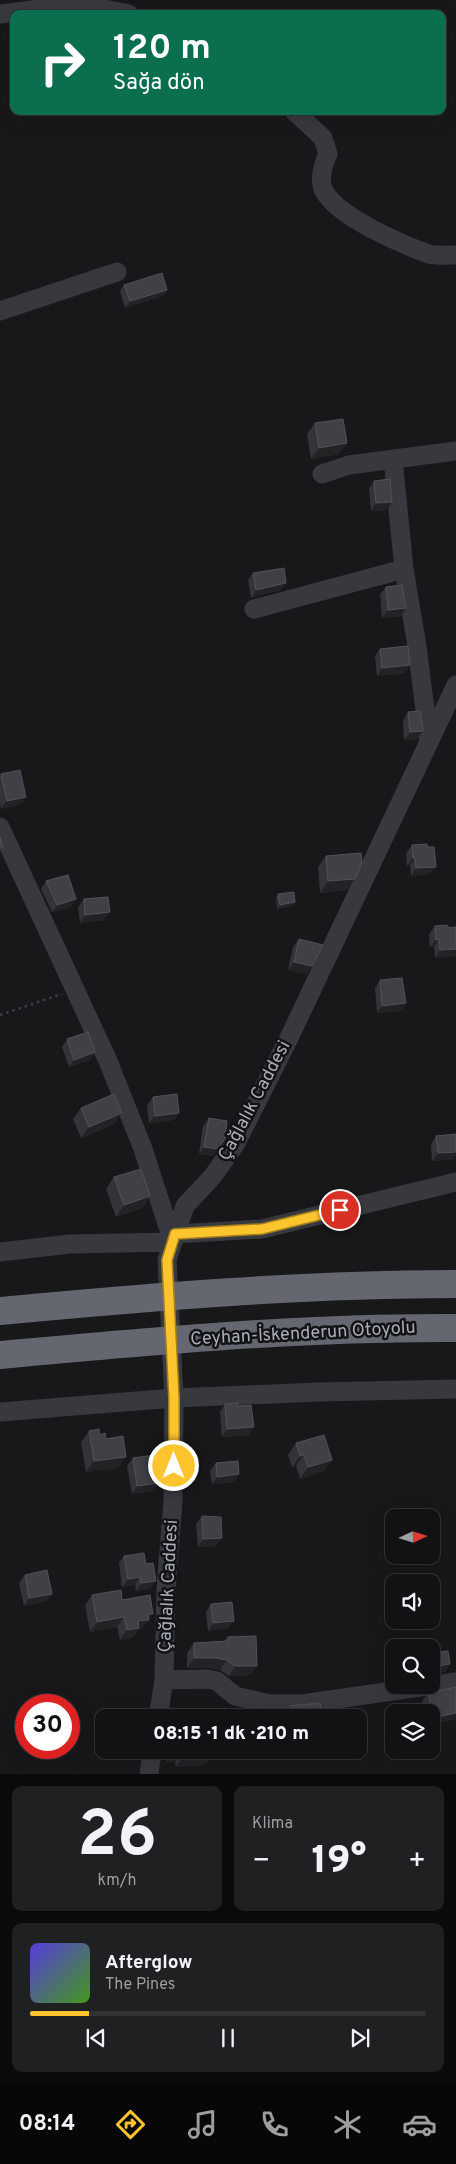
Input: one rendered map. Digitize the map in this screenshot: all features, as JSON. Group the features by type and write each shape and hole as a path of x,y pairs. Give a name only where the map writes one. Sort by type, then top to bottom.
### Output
{"highway":[{"path":"0,1311 190,1295 398,1284 456,1284"},
{"name":"Ceyhan-İskenderun Otoyolu","path":"0,1355 193,1339 400,1328 456,1328"}],"street":[{"path":"32,10 80,4 109,10"},
{"path":"298,115 323,138 328,154 321,169 324,190 342,212 374,230 431,254 456,255"},
{"path":"0,311 117,272"},
{"path":"322,474 349,465 456,451"},
{"path":"393,459 404,569 417,646 429,742"},
{"path":"254,609 404,569"},
{"name":"Çağlalık Caddesi","path":"159,1709 164,1680 166,1589 174,1500 174,1398 167,1260 185,1206 213,1176 236,1144 289,1038 456,685"},
{"path":"0,827 108,1061 143,1149 174,1238"},
{"path":"0,1252 70,1244 174,1238 262,1229 456,1182"},
{"path":"0,1412 174,1398 456,1389"},
{"path":"164,1680 207,1679 217,1681 235,1696 270,1704 302,1704 456,1682"},
{"path":"149,1774 151,1759"}],"path":[{"path":"0,1015 76,990"}],"building":[{"path":"162,273 167,290 130,301 124,285"},
{"path":"343,419 347,443 319,448 315,423"},
{"path":"390,479 392,502 376,503 374,481"},
{"path":"284,568 286,583 256,590 253,573"},
{"path":"402,585 406,608 388,610 386,587"},
{"path":"408,646 410,665 382,668 380,649"},
{"path":"420,711 423,731 410,732 408,712"},
{"path":"20,770 26,797 7,801 1,774"},
{"path":"427,844 427,847 434,847 436,867 416,868 412,845"},
{"path":"361,853 362,863 355,879 328,881 326,856"},
{"path":"68,875 76,899 57,905 46,881"},
{"path":"294,892 295,902 280,905 278,894"},
{"path":"108,897 110,912 85,915 84,899"},
{"path":"447,925 449,928 456,927 456,949 440,950 439,939 436,940 435,926"},
{"path":"299,939 323,945 312,966 294,962"},
{"path":"402,978 406,1003 382,1006 380,980"},
{"path":"88,1032 95,1052 74,1060 67,1039"},
{"path":"114,1094 122,1113 89,1127 81,1108"},
{"path":"177,1094 179,1113 155,1116 153,1097"},
{"path":"209,1118 227,1121 225,1139 218,1149 204,1147"},
{"path":"456,1134 456,1152 438,1153 436,1136"},
{"path":"141,1169 150,1196 124,1205 114,1177"},
{"path":"238,1403 238,1406 251,1405 254,1427 227,1429 225,1404"},
{"path":"99,1429 100,1435 105,1433 106,1439 123,1436 126,1457 94,1461 89,1431"},
{"path":"324,1435 332,1460 308,1467 304,1455 300,1456 296,1443"},
{"path":"155,1455 159,1483 137,1486 133,1458"},
{"path":"238,1461 239,1474 217,1477 216,1463"},
{"path":"202,1516 221,1517 222,1538 203,1539"},
{"path":"144,1553 146,1564 153,1563 156,1581 141,1583 140,1577 128,1579 124,1556"},
{"path":"47,1570 52,1594 29,1598 25,1575"},
{"path":"121,1590 122,1600 150,1595 153,1614 148,1614 149,1620 138,1621 139,1628 127,1630 124,1617 97,1622 92,1595"},
{"path":"232,1602 234,1621 213,1623 211,1604"},
{"path":"256,1636 257,1666 235,1666 227,1660 216,1658 194,1658 194,1643 228,1641 228,1637"},
{"path":"448,1651 450,1664 440,1666 440,1652"},
{"path":"456,1687 456,1713 440,1716 440,1704 431,1704 428,1694 440,1694 440,1690"},
{"path":"320,1703 321,1709 290,1709 290,1706"}],"route":[{"path":"174,1466 174,1398 167,1260 175,1234 262,1229 340,1210"}]}
